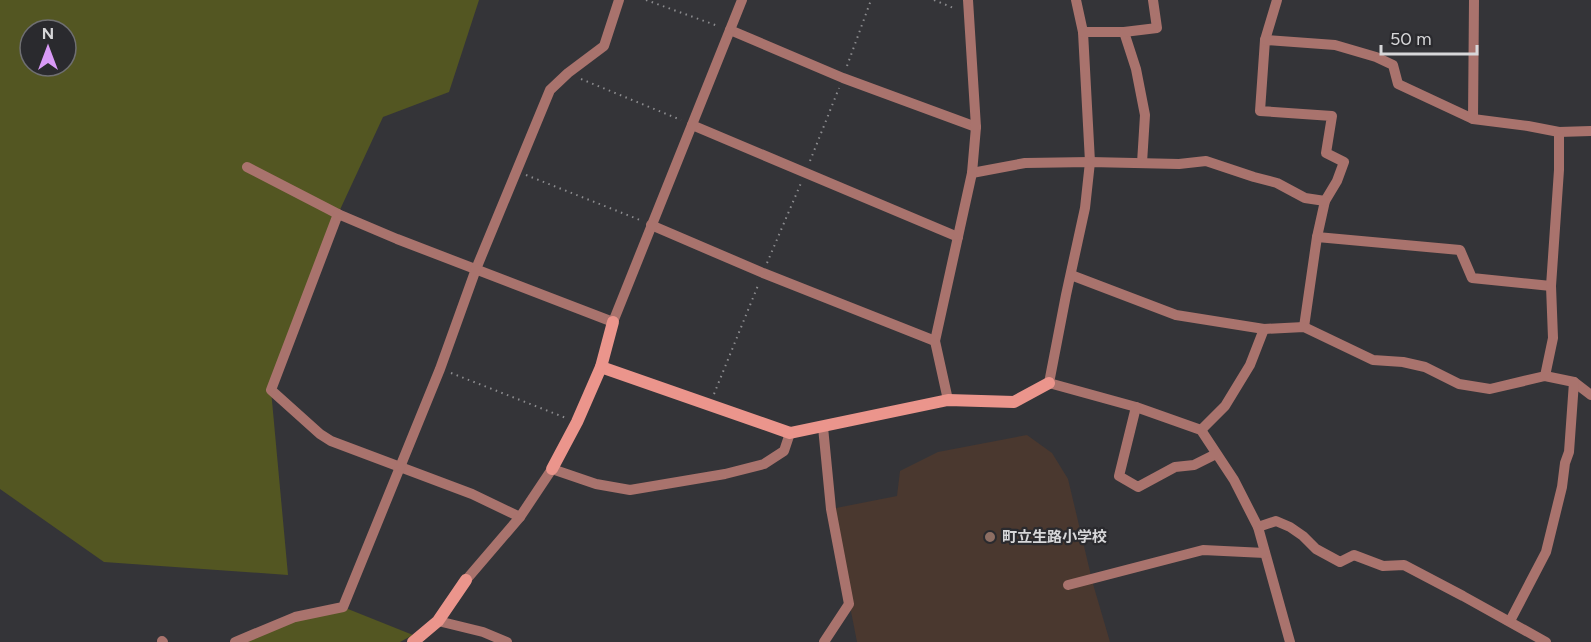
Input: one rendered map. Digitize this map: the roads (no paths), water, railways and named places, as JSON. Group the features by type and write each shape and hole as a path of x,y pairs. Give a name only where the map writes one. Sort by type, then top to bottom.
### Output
{"street":[{"path":"235,642 296,617 344,608 440,369 476,269 550,90 568,73 604,46 619,0"},
{"path":"413,642 438,621 466,580 520,517 552,469 577,422 601,367 613,322 742,0"},
{"path":"948,400 934,341 972,173 976,127 968,0"},
{"path":"1049,383 1085,208 1090,162 1083,32 1076,0"},
{"path":"1083,32 1124,32 1157,28 1153,0"},
{"path":"1276,0 1265,40 1260,111 1332,116 1326,153 1344,162 1337,181 1325,201 1317,237 1304,327"},
{"path":"1473,118 1474,0"},
{"path":"730,30 843,78 976,127"},
{"path":"1124,32 1136,69 1145,115 1142,163"},
{"path":"1265,40 1335,45 1376,57 1393,65 1398,84 1473,118 1559,132 1591,131"},
{"path":"692,125 958,237"},
{"path":"1545,376 1553,338 1551,286 1559,170 1559,132"},
{"path":"972,173 1025,163 1179,164 1206,160 1277,183 1305,198 1325,201"},
{"path":"247,167 338,214 397,239 613,322"},
{"path":"338,214 271,390 331,441 472,494 520,517"},
{"path":"651,225 763,273 934,341"},
{"path":"1317,237 1460,250 1472,278 1551,286"},
{"path":"1071,275 1176,315 1264,329 1304,327 1373,360 1403,362 1425,367 1459,384 1490,389 1545,376 1574,382 1591,395"},
{"path":"1201,430 1225,406 1250,365 1264,329"},
{"path":"601,367 790,433 948,400 1014,402 1049,383 1136,407 1201,430 1234,480 1258,527 1290,642"},
{"path":"1509,621 1546,552 1562,487 1564,463 1569,452 1574,382"},
{"path":"1136,407 1119,476 1138,488 1175,467 1194,465 1216,454"},
{"path":"823,427 831,509 849,604 824,642"},
{"path":"552,469 596,484 630,490 640,489 725,474 764,464 784,451 790,433"},
{"path":"1258,527 1276,521 1290,527 1316,549 1340,562 1354,555 1383,566 1404,566 1546,642"},
{"path":"1068,585 1203,550 1265,553"},
{"path":"438,621 483,632 507,642"}],"place":[{"name":"町立生路小学校","path":"990,537"}]}
